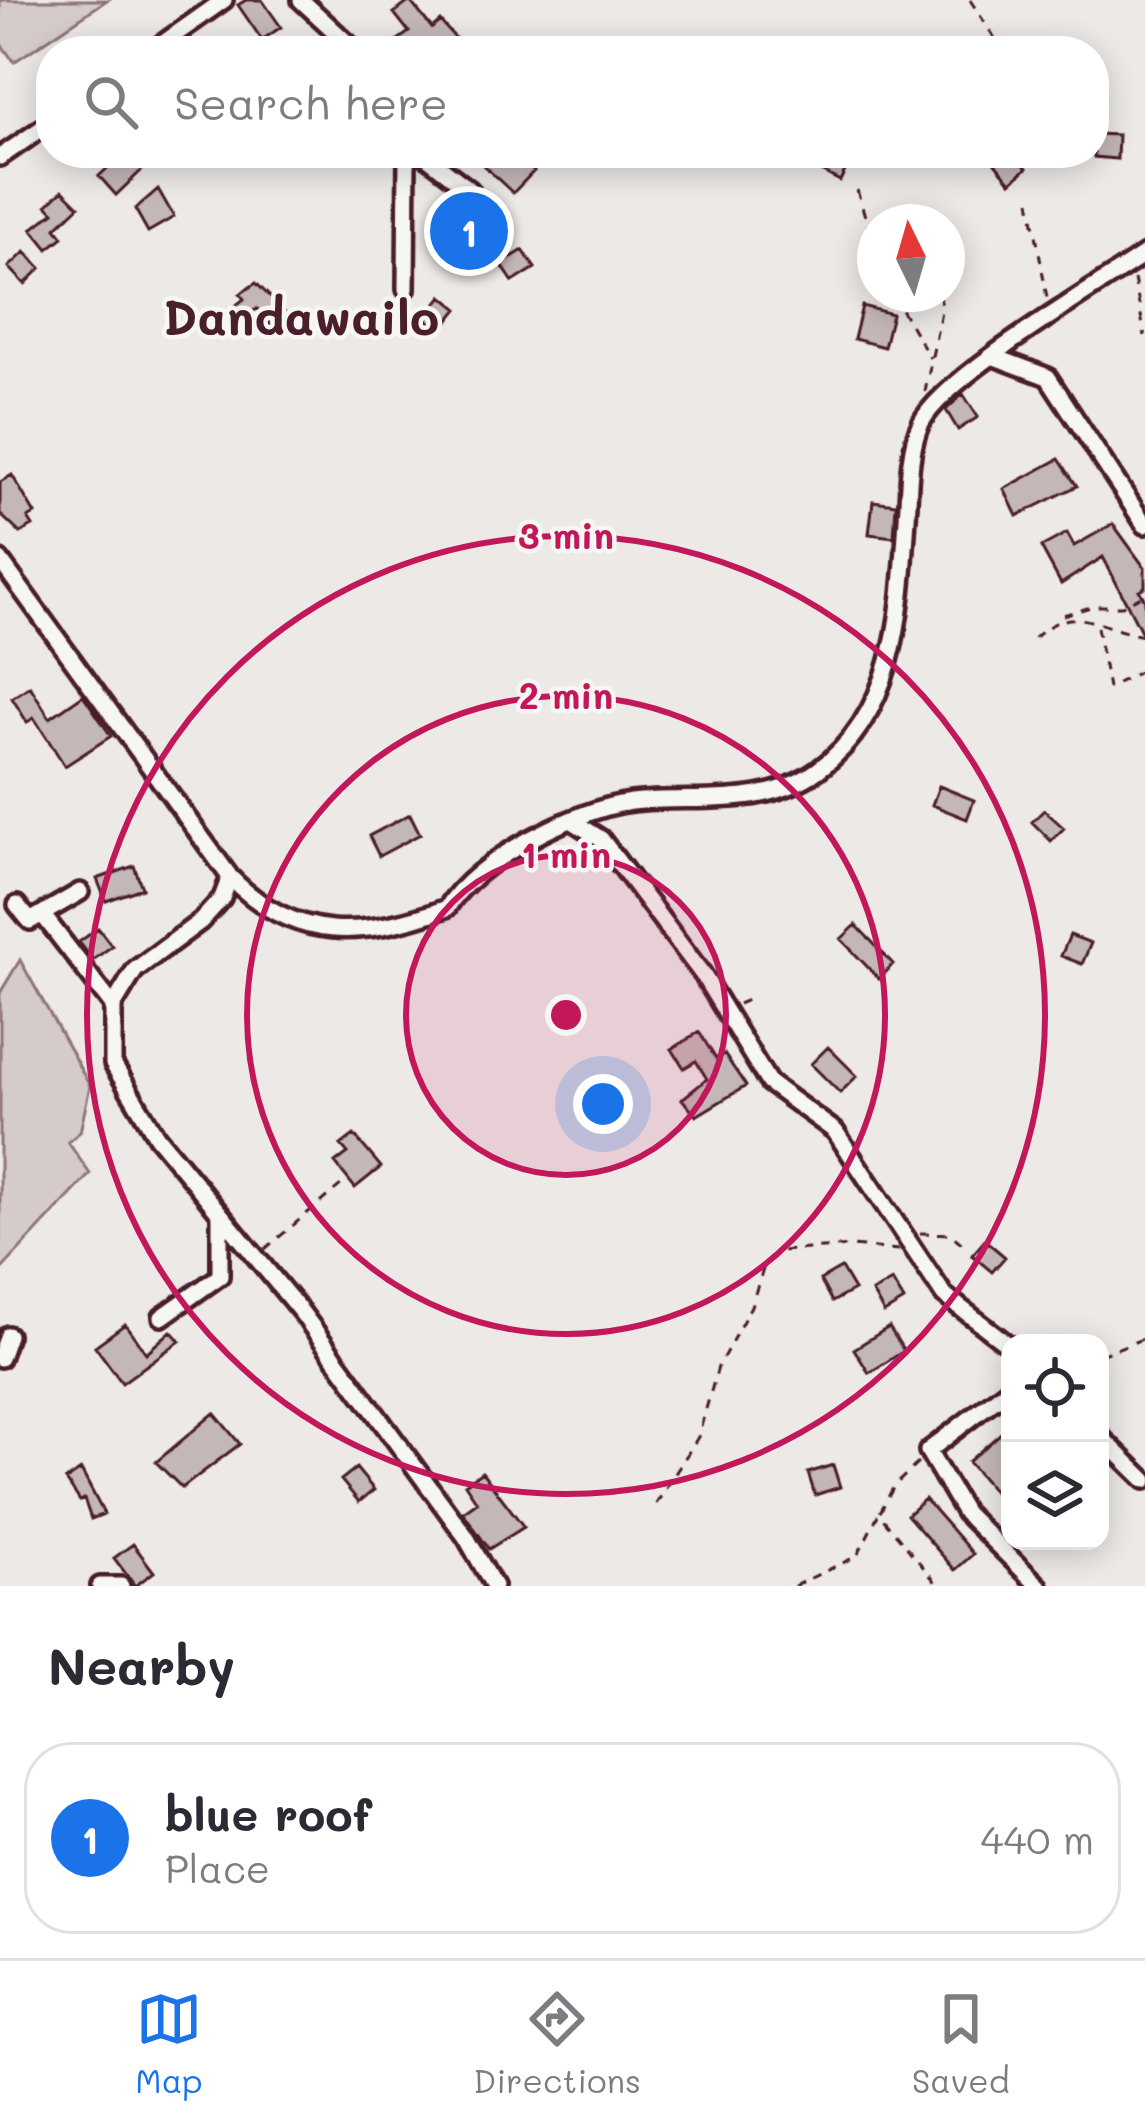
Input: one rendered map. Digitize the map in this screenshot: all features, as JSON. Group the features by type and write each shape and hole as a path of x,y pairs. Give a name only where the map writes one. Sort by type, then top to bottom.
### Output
{"street":[{"path":"173,36 224,0"},
{"path":"301,0 340,36"},
{"path":"0,158 36,133"},
{"path":"406,290 407,168"},
{"path":"441,168 470,190"},
{"path":"0,560 230,878 261,909 313,931 371,927 447,908 456,894 502,857 571,820 628,802 767,796 818,770 864,719 892,665 909,484 921,423 992,356 1145,254"},
{"path":"992,356 1048,377 1145,525"},
{"path":"571,820 601,838 703,974 769,1083 835,1131 944,1295 1001,1339"},
{"path":"230,878 222,898 135,970 113,1006 113,1064 125,1090 302,1313 466,1537 483,1582"},
{"path":"17,905 30,921 80,892"},
{"path":"42,914 113,1006"},
{"path":"162,1317 220,1276 220,1211"},
{"path":"0,1358 8,1335"},
{"path":"1001,1395 928,1451 965,1513 1039,1586"},
{"path":"1106,1442 1145,1480"},
{"path":"100,1586 121,1586"}],"path":[{"path":"970,0 994,36"},
{"path":"857,190 861,204"},
{"path":"1030,200 1050,320"},
{"path":"1133,272 1145,336"},
{"path":"903,312 930,358"},
{"path":"921,423 941,312"},
{"path":"1034,638 1062,617 1094,606 1122,606 1145,594"},
{"path":"1062,617 1144,638"},
{"path":"1095,624 1108,688 1145,669"},
{"path":"253,1256 342,1184"},
{"path":"656,1504 698,1437 718,1366 751,1306 765,1263 780,1251 850,1246 896,1253 919,1233 936,1230 967,1248"},
{"path":"1109,1351 1145,1338"},
{"path":"794,1586 857,1556 894,1486 928,1451"},
{"path":"878,1514 939,1586"}],"shaded area":[{"path":"0,0 107,0 53,36 36,36 36,47 14,62 0,43"},
{"path":"20,960 90,1086 80,1132 68,1142 90,1174 0,1271 0,993"}],"building":[{"path":"262,0 281,27 259,36 238,5"},
{"path":"410,1 432,28 440,21 453,36 404,36 409,32 394,13"},
{"path":"1109,135 1118,135 1117,159 1109,158"},
{"path":"108,168 142,170 116,195 99,176"},
{"path":"486,168 531,168 534,171 513,193"},
{"path":"820,168 846,168 840,181"},
{"path":"999,168 1027,168 1011,182"},
{"path":"158,189 174,217 148,232 135,209"},
{"path":"63,190 79,206 56,228 63,237 48,249 32,229 54,212 47,205"},
{"path":"466,205 496,233 473,257 443,229"},
{"path":"523,250 535,268 513,282 501,264"},
{"path":"25,252 41,268 25,284 9,267"},
{"path":"256,283 288,315 273,327 257,309 243,318 235,306 244,299 240,294"},
{"path":"442,296 458,309 440,331 425,318"},
{"path":"861,312 892,314 884,347 854,339"},
{"path":"963,394 978,417 958,430 946,410"},
{"path":"1059,459 1077,486 1017,516 1004,489"},
{"path":"12,475 35,514 28,518 33,526 20,533 0,514 0,482"},
{"path":"873,501 896,504 894,537 869,534"},
{"path":"1113,524 1145,568 1145,587 1139,590 1145,600 1145,639 1103,557 1061,584 1041,547 1067,533 1074,546"},
{"path":"30,686 50,718 83,695 111,736 65,766 34,718 27,722 12,698"},
{"path":"939,786 974,800 967,819 932,805"},
{"path":"1044,810 1064,828 1051,841 1032,822"},
{"path":"410,814 420,834 379,856 369,836"},
{"path":"134,866 142,888 106,901 97,879"},
{"path":"856,925 893,964 879,979 841,939"},
{"path":"98,928 112,946 93,960 79,942"},
{"path":"1070,935 1091,943 1082,964 1061,956"},
{"path":"699,1032 716,1059 724,1054 746,1086 696,1116 682,1099 707,1079 696,1061 684,1068 672,1049"},
{"path":"828,1047 857,1076 840,1093 811,1064"},
{"path":"354,1135 381,1167 355,1188 335,1163 348,1153 341,1145"},
{"path":"985,1240 1005,1257 992,1272 972,1255"},
{"path":"841,1268 854,1290 832,1302 820,1280"},
{"path":"892,1281 904,1301 884,1313 872,1292"},
{"path":"125,1324 146,1353 171,1331 180,1341 122,1383 95,1346"},
{"path":"889,1327 904,1351 869,1373 854,1349"},
{"path":"214,1413 240,1444 182,1488 156,1462"},
{"path":"1001,1433 1001,1500 968,1462"},
{"path":"833,1465 840,1487 815,1495 808,1473"},
{"path":"356,1468 374,1490 359,1502 341,1480"},
{"path":"81,1470 104,1514 91,1519 84,1499 80,1501 66,1480"},
{"path":"482,1472 524,1527 489,1549 463,1512 477,1502 465,1484"},
{"path":"925,1499 973,1554 955,1570 907,1515"},
{"path":"133,1544 154,1572 135,1586 114,1558"}],"place":[{"name":"blue roof","path":"469,231"}],"district":[{"name":"Dandawailo","path":"301,316"}]}
